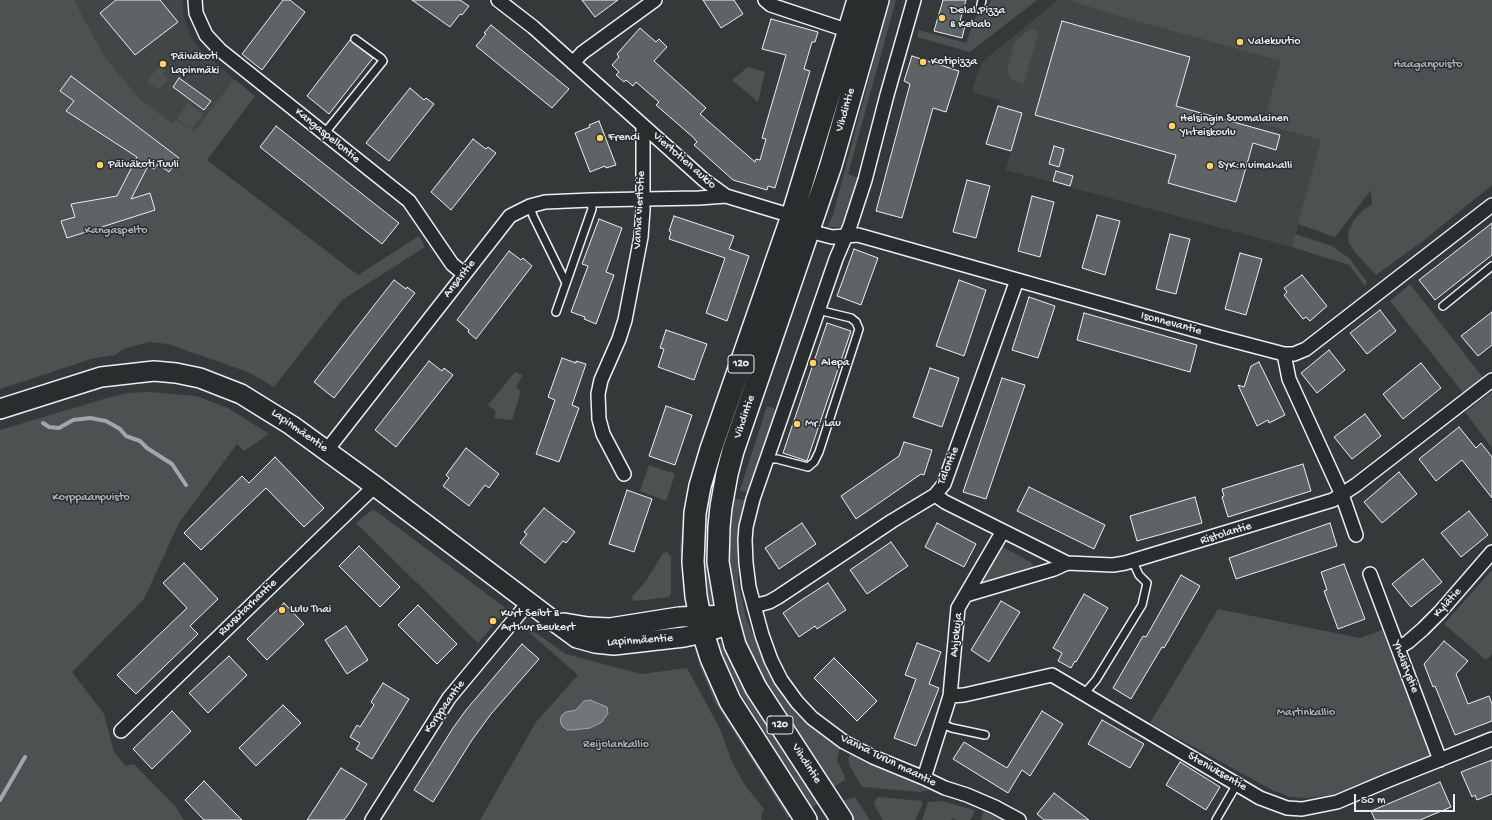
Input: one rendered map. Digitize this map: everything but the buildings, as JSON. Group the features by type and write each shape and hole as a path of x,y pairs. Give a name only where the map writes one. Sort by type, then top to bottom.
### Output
{"main road":[{"name":"Vihdintie","path":"806,820 730,701 711,658 701,625 693,562 695,513 700,486 710,449 792,216 858,0"},
{"name":"Vihdintie","path":"842,820 756,688 735,645 728,620 718,562 721,506 727,474 737,438 831,165 878,0"}],"street":[{"name":"Kangaspellontie","path":"195,0 196,13 206,35 220,50 408,201 452,264 464,274"},
{"path":"498,0 533,27 574,62 643,126"},
{"path":"574,62 582,53 655,0"},
{"path":"765,0 772,5 784,6 849,31"},
{"path":"754,606 749,587 745,540 746,527 753,499 818,310 850,226 865,180 914,0"},
{"name":"Viertotien aukio","path":"643,126 704,180 726,196 792,216"},
{"name":"Vanha viertotie","path":"624,474 603,434 599,420 598,394 601,380 619,339 625,320 641,237 643,199 643,126"},
{"name":"Viertotien aukio","path":"643,199 726,196"},
{"name":"Ansaritie","path":"327,450 510,216 530,206 545,202 643,199"},
{"name":"Isonnevantie","path":"809,231 832,237 858,235 1090,302 1284,354 1294,354 1306,349 1491,207"},
{"name":"Talontie","path":"754,606 769,602 778,597 892,521 935,495 944,484 1017,280"},
{"path":"1284,354 1289,379 1342,495 1356,535"},
{"name":"Lapinmäentie","path":"0,409 100,377 154,371 176,373 200,378 241,394 327,450 577,638 595,643 614,645 667,640 701,625 728,620"},
{"name":"Ristolantie","path":"935,495 945,502 1067,563 1113,566 1133,562 1324,503 1342,495 1492,380"},
{"name":"Ruusutarhantie","path":"121,731 375,486"},
{"name":"Ahjokuja","path":"924,778 950,696 958,608 1003,531"},
{"name":"Kylätie","path":"1398,648 1408,642 1430,622 1492,552"},
{"path":"966,595 1054,569 1067,563"},
{"name":"Yhdistystie","path":"1370,574 1440,760"},
{"name":"Korppaantie","path":"372,820 449,698 529,602"},
{"name":"Vanha Turun maantie","path":"754,606 771,660 781,680 797,702 821,726 850,745 873,757 945,788 967,795 1019,820"},
{"name":"Steniuksentie","path":"950,696 964,695 1052,675 1237,784 1273,804 1287,808 1302,809 1337,802 1492,740"}],"lane":[{"path":"980,9 982,0"},
{"path":"324,134 383,61 355,39"},
{"path":"556,312 592,209 591,200"},
{"path":"530,206 533,216 566,283"},
{"path":"1443,306 1492,266"},
{"path":"767,459 777,459 808,467 814,462 818,452 859,329 856,322 851,318 818,310"},
{"path":"1084,694 1096,680 1142,605 1147,583 1139,575 1133,562"},
{"path":"942,724 952,728 985,735"},
{"path":"1216,820 1237,784"}],"shaded area":[{"name":"Päiväkoti Lapinmäki","path":"74,0 183,0 183,14 192,39 202,51 234,79 194,132 176,120 173,124 140,99 104,56"},
{"name":"Helsingin Suomalainen Yhteiskoulu","path":"1058,0 1203,0 1346,42 1317,159 1292,247 1006,170 1022,113 998,106 1000,100 972,92 978,72 983,61"},
{"path":"590,700 607,707 608,713 602,722 590,728 573,730 567,730 562,726 560,720 562,715 566,712 576,710 584,701"}],"green space":[{"name":"Kangaspelto","path":"0,0 74,0 104,56 140,99 172,123 176,120 194,132 234,79 255,96 207,160 358,275 419,236 425,247 342,300 274,387 248,372 168,344 149,342 123,349 115,355 91,359 0,389"},
{"path":"887,0 896,0 848,174 859,178 845,221 841,227 827,227 833,215 871,71"},
{"path":"991,0 1037,0 970,52 917,37 919,30 966,43 974,19 985,10"},
{"name":"Haaganpuisto","path":"1068,0 1492,0 1492,185 1423,241 1376,275 1355,252 1349,243 1348,232 1354,220 1364,209 1372,205 1371,190 1335,237 1298,224 1321,140 1263,124 1281,61 1112,14"},
{"path":"1030,29 1039,31 1024,84 1012,80 1007,71 1014,42"},
{"path":"160,65 166,70 162,74 168,79 158,90 147,81"},
{"path":"748,67 765,72 758,102 732,80"},
{"path":"188,103 203,114 191,130 177,118"},
{"path":"1295,234 1332,246 1345,255 1350,259 1367,282 1365,286 1349,265 1292,247"},
{"path":"1410,284 1484,379 1464,394 1390,301"},
{"path":"515,372 523,375 516,387 521,391 512,420 494,418 496,411 488,405"},
{"name":"Korppaanpuisto","path":"149,392 196,396 228,408 269,434 244,451 237,444 179,523 144,599 72,672 104,714 114,752 126,766 134,764 176,807 184,820 0,820 0,430 107,398 127,393"},
{"path":"1492,392 1492,448 1465,412"},
{"path":"767,406 778,410 749,493 740,490"},
{"path":"649,465 675,474 666,501 640,491"},
{"path":"709,492 715,494 716,604 714,609 709,609 704,568 705,526"},
{"path":"729,498 745,500 738,527 738,582 746,618 764,660 786,697 840,746 837,761 845,780 834,787 766,685 751,655 739,624 727,559"},
{"path":"372,510 376,511 504,607 506,611 478,643 356,523"},
{"path":"684,510 688,511 686,592 683,592 680,547"},
{"path":"1003,547 1032,563 1033,567 985,582 983,579"},
{"path":"667,552 671,557 671,593 669,597 633,600 632,597 646,581 663,553"},
{"path":"1492,570 1492,654 1486,660 1444,624"},
{"name":"Martinkallio","path":"1218,609 1360,638 1382,630 1431,757 1332,795 1306,798 1290,797 1272,790 1150,723"},
{"name":"Reijolankallio","path":"524,628 530,629 566,654 641,674 687,668 720,729 732,762 745,785 764,809 761,817 762,820 480,820 536,722 578,675"},
{"path":"722,642 725,643 819,803 811,808 734,683 719,647 719,644"},
{"path":"703,663 792,816 788,818 715,702 699,664"},
{"path":"851,752 912,778 929,790 919,792 862,787 850,766 848,759"},
{"path":"855,797 870,820 853,820 841,801"},
{"path":"878,797 922,801 922,805 915,820 883,820 874,802"},
{"path":"942,801 974,810 973,816 970,820 956,820 953,818 951,820 922,820 928,802"},
{"path":"984,810 1005,820 981,820"}],"waterway":[{"path":"43,423 49,427 59,428 73,420 90,418 106,421 120,429 126,436 140,441 147,448 172,464 186,485"},
{"path":"0,800 25,757"}],"place":[{"name":"Delal Pizza & Kebab","path":"942,18"},
{"name":"Valekuutio","path":"1240,42"},
{"name":"Kotipizza","path":"923,62"},
{"name":"Päiväkoti Lapinmäki","path":"163,64"},
{"name":"Helsingin Suomalainen Yhteiskoulu","path":"1172,126"},
{"name":"Frendi","path":"600,138"},
{"name":"Päiväkoti Tuuli","path":"100,165"},
{"name":"SYK:n uimahalli","path":"1210,166"},
{"name":"Alepa","path":"813,363"},
{"name":"Mr. Lau","path":"797,424"},
{"name":"Lulu Thai","path":"282,610"},
{"name":"Kurt Seibt & Arthur Beukert","path":"493,621"}]}
